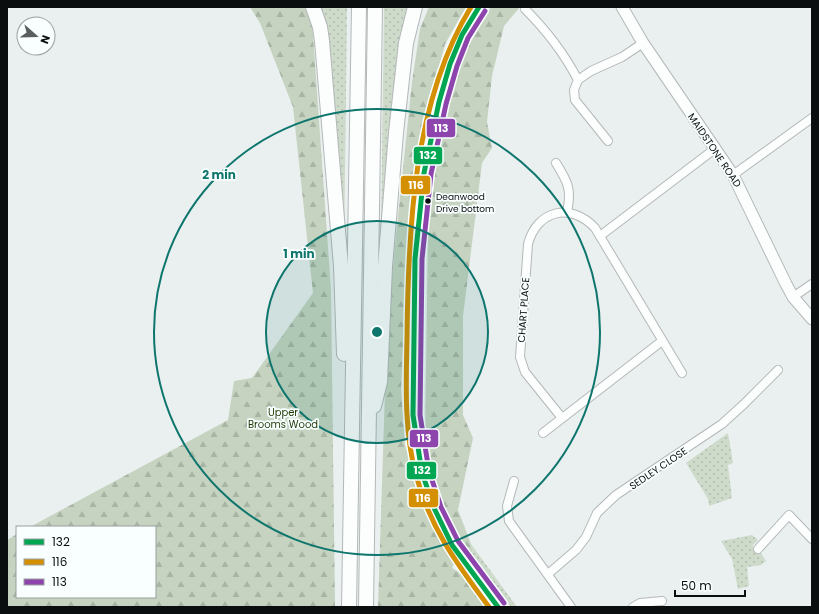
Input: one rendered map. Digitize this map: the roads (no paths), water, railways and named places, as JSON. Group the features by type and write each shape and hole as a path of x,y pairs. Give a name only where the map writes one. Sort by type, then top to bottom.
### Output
{"highway":[{"path":"313,7 320,27 322,41 341,266 344,366 352,393"},
{"path":"349,607 359,7"},
{"path":"366,607 375,7"},
{"path":"368,434 380,382 385,267 396,133 407,36 415,7"},
{"path":"402,83 422,7"}],"street":[{"path":"479,7 462,35 450,64 439,102 424,172 419,213 416,259 413,415 414,439 419,462 444,531 462,560 498,607"},
{"name":"MAIDSTONE ROAD","path":"622,7 643,43 733,175 793,297 812,319"},
{"path":"525,9 538,21 572,69 578,80"},
{"path":"608,141 575,100 574,90 578,80 591,71 622,57 643,43"},
{"path":"733,175 812,118"},
{"path":"600,236 716,148"},
{"path":"556,163 568,184 569,190 567,212 584,218 600,236 682,373"},
{"name":"CHART PLACE","path":"562,418 525,372 521,363 520,351 530,237 533,230 543,219 555,214 567,212"},
{"path":"793,297 812,284"},
{"path":"543,433 662,341"},
{"name":"SEDLEY CLOSE","path":"548,574 576,550 586,537 601,508 616,495 722,424 778,370"},
{"path":"514,481 507,506 507,516 514,529 571,607"},
{"path":"758,549 789,515 812,539"},
{"path":"633,607 640,604 662,601"}],"place":[{"name":"Deanwood Drive bottom","path":"428,201"}],"park label":[{"name":"Upper Brooms Wood","path":"283,418"}]}
